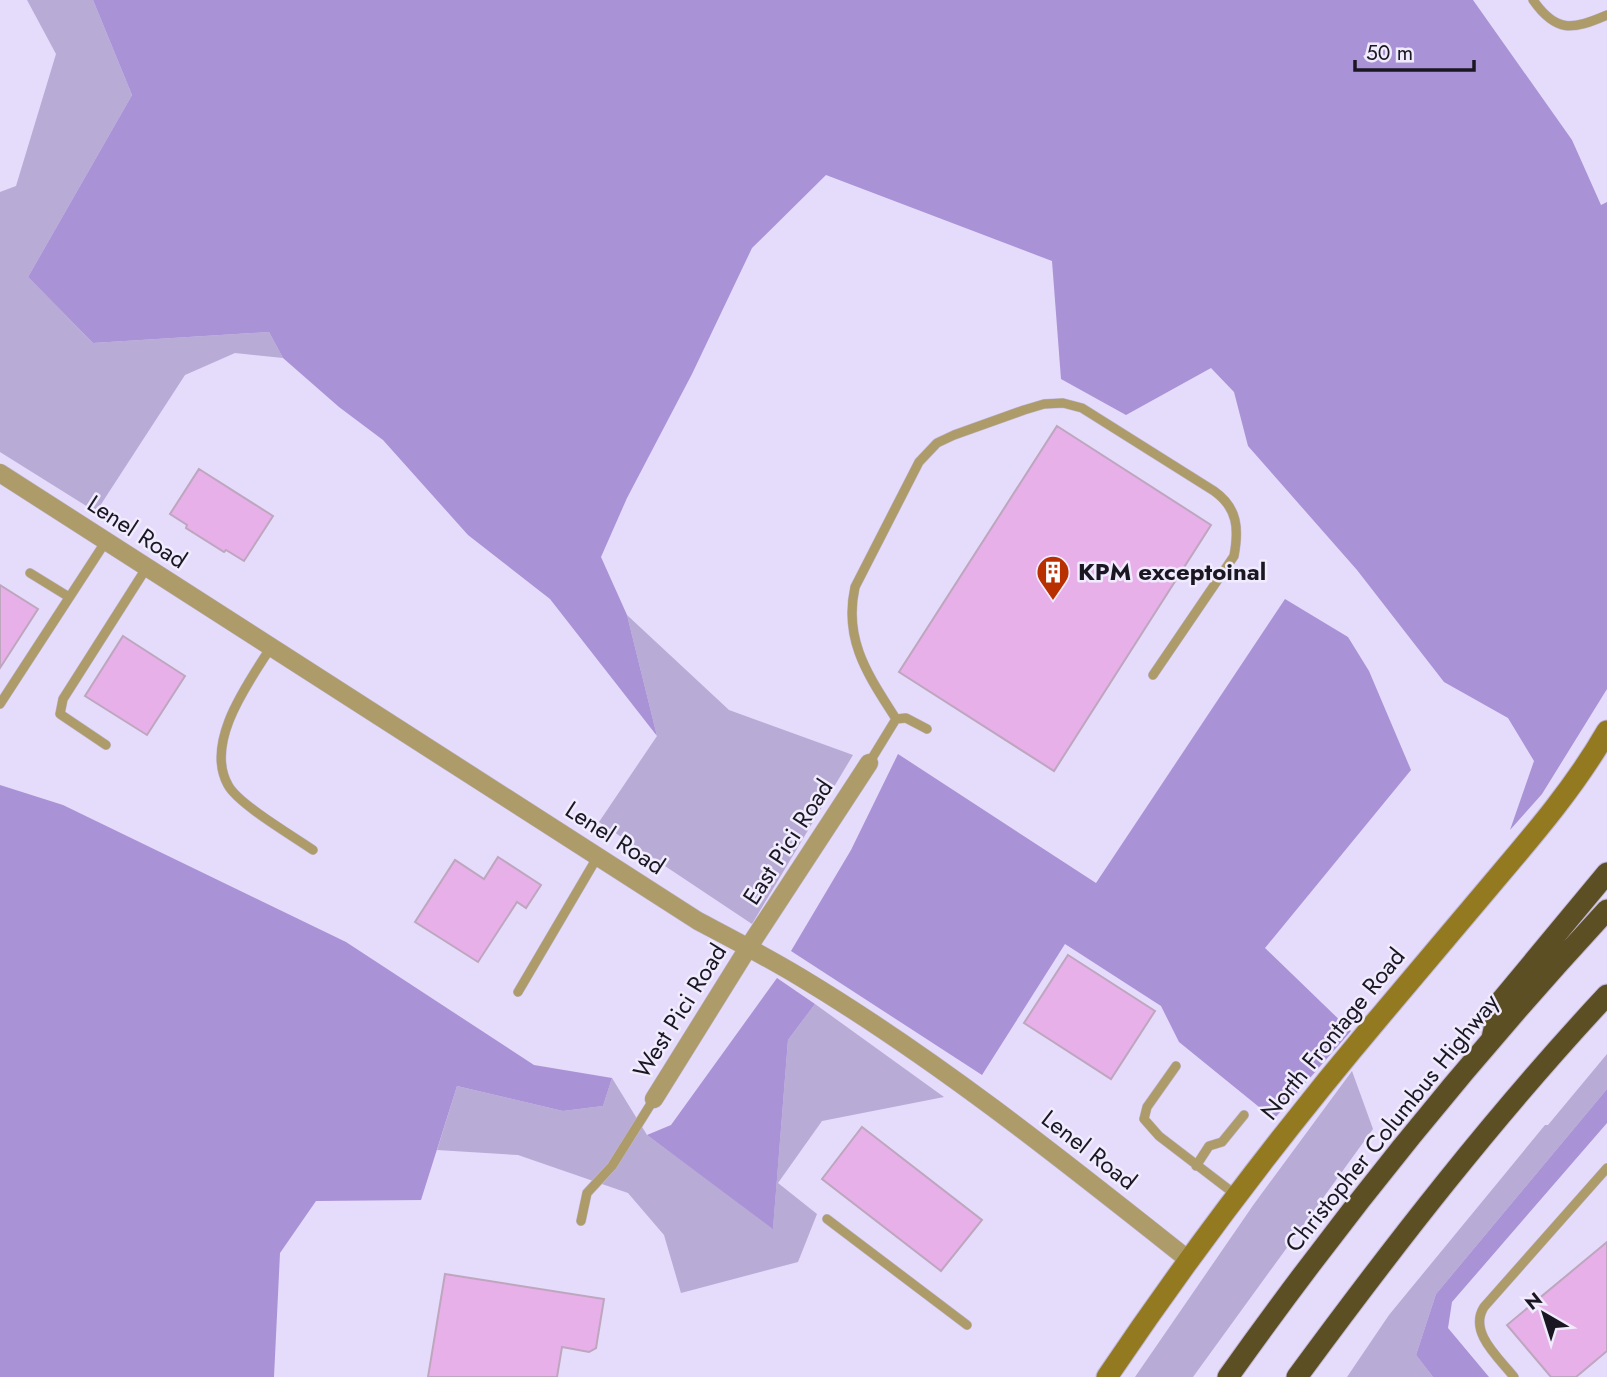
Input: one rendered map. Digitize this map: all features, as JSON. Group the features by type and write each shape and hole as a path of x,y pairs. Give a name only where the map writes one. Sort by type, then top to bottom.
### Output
{"highway":[{"path":"1492,1039 1500,1002 1607,873"},
{"name":"Christopher Columbus Highway","path":"1228,1377 1315,1257 1492,1039 1607,910"},
{"path":"1297,1377 1380,1265 1503,1112 1607,995"}],"main road":[{"name":"North Frontage Road","path":"1107,1377 1238,1196 1341,1063 1532,836 1574,783 1607,731"}],"street":[{"name":"Lenel Road","path":"0,473 698,921 800,977 940,1070 1030,1134 1190,1261"},
{"name":"East Pici Road","path":"748,948 869,764"},
{"name":"West Pici Road","path":"654,1099 748,948"}],"lane":[{"path":"1533,0 1552,22 1565,25 1576,27 1607,15"},
{"path":"896,719 864,666 856,645 851,623 855,587 919,462 930,449 954,435 1044,404 1063,403 1082,408 1214,491 1224,499 1235,515 1237,533 1234,556 1153,675"},
{"path":"0,704 106,541"},
{"path":"106,745 60,714 63,699 147,567"},
{"path":"30,573 69,597"},
{"path":"271,647 230,717 223,742 222,763 228,785 239,798 313,850"},
{"path":"896,719 906,718 927,729"},
{"path":"869,764 896,719"},
{"path":"518,992 598,856"},
{"path":"1176,1066 1147,1107 1144,1119 1149,1127 1196,1166 1238,1196"},
{"path":"581,1221 587,1194 612,1166 654,1099"},
{"path":"1196,1166 1209,1146 1222,1142 1244,1115"},
{"path":"1514,1377 1483,1337 1478,1326 1479,1316 1607,1168"},
{"path":"827,1219 967,1325"}],"shaded area":[{"path":"27,0 93,0 132,95 28,277 93,343 269,332 283,358 235,353 185,375 96,512 0,452 0,192 16,186 56,54"},
{"path":"93,0 1473,0 1572,140 1601,205 1607,202 1607,689 1542,794 1510,830 1534,761 1508,718 1444,682 1357,570 1248,446 1234,392 1211,368 1126,415 1061,379 1052,261 826,175 752,248 692,374 627,498 601,557 627,615 657,736 550,599 468,535 383,440 339,407 283,358 269,332 93,343 28,277 132,95"},
{"path":"1285,599 1348,637 1369,671 1411,770 1265,948 1351,1031 1274,1119 1179,1042 1161,1006 1065,944 982,1075 791,951 851,850 898,754 1096,883"},
{"path":"627,615 729,710 853,755 752,924 599,822 657,736"},
{"path":"0,785 63,805 346,942 534,1065 612,1078 603,1106 563,1111 457,1086 421,1200 316,1201 280,1253 274,1377 0,1377"},
{"path":"777,978 815,1004 788,1040 773,1229 647,1135 671,1125"},
{"path":"815,1004 944,1097 822,1121 778,1183 817,1214 798,1262 681,1293 664,1235 628,1193 518,1155 437,1150 457,1086 563,1111 603,1106 612,1078 647,1135 773,1228 788,1040"},
{"path":"1607,1054 1607,1089 1436,1294 1416,1355 1433,1377 1347,1377 1389,1315"},
{"path":"1352,1071 1373,1129 1193,1377 1135,1377 1254,1204"},
{"path":"1607,1089 1607,1123 1452,1302 1448,1328 1489,1377 1433,1377 1416,1355 1436,1294"}],"building":[{"name":"KPM exceptoinal","path":"1057,426 1211,525 1054,771 899,672"},
{"path":"199,469 273,516 244,561 186,528 187,525 170,514"},
{"path":"0,585 38,609 0,668"},
{"path":"123,636 185,676 147,735 85,696"},
{"path":"498,857 541,885 526,908 517,902 478,962 415,922 455,860 484,879"},
{"path":"1068,955 1155,1011 1111,1079 1024,1023"},
{"path":"862,1127 982,1220 941,1271 822,1179"},
{"path":"1607,1242 1607,1351 1576,1377 1551,1377 1507,1325"},
{"path":"445,1274 604,1299 596,1348 589,1352 562,1347 557,1377 428,1377"}],"place":[{"name":"KPM exceptoinal","path":"1053,602"}]}
